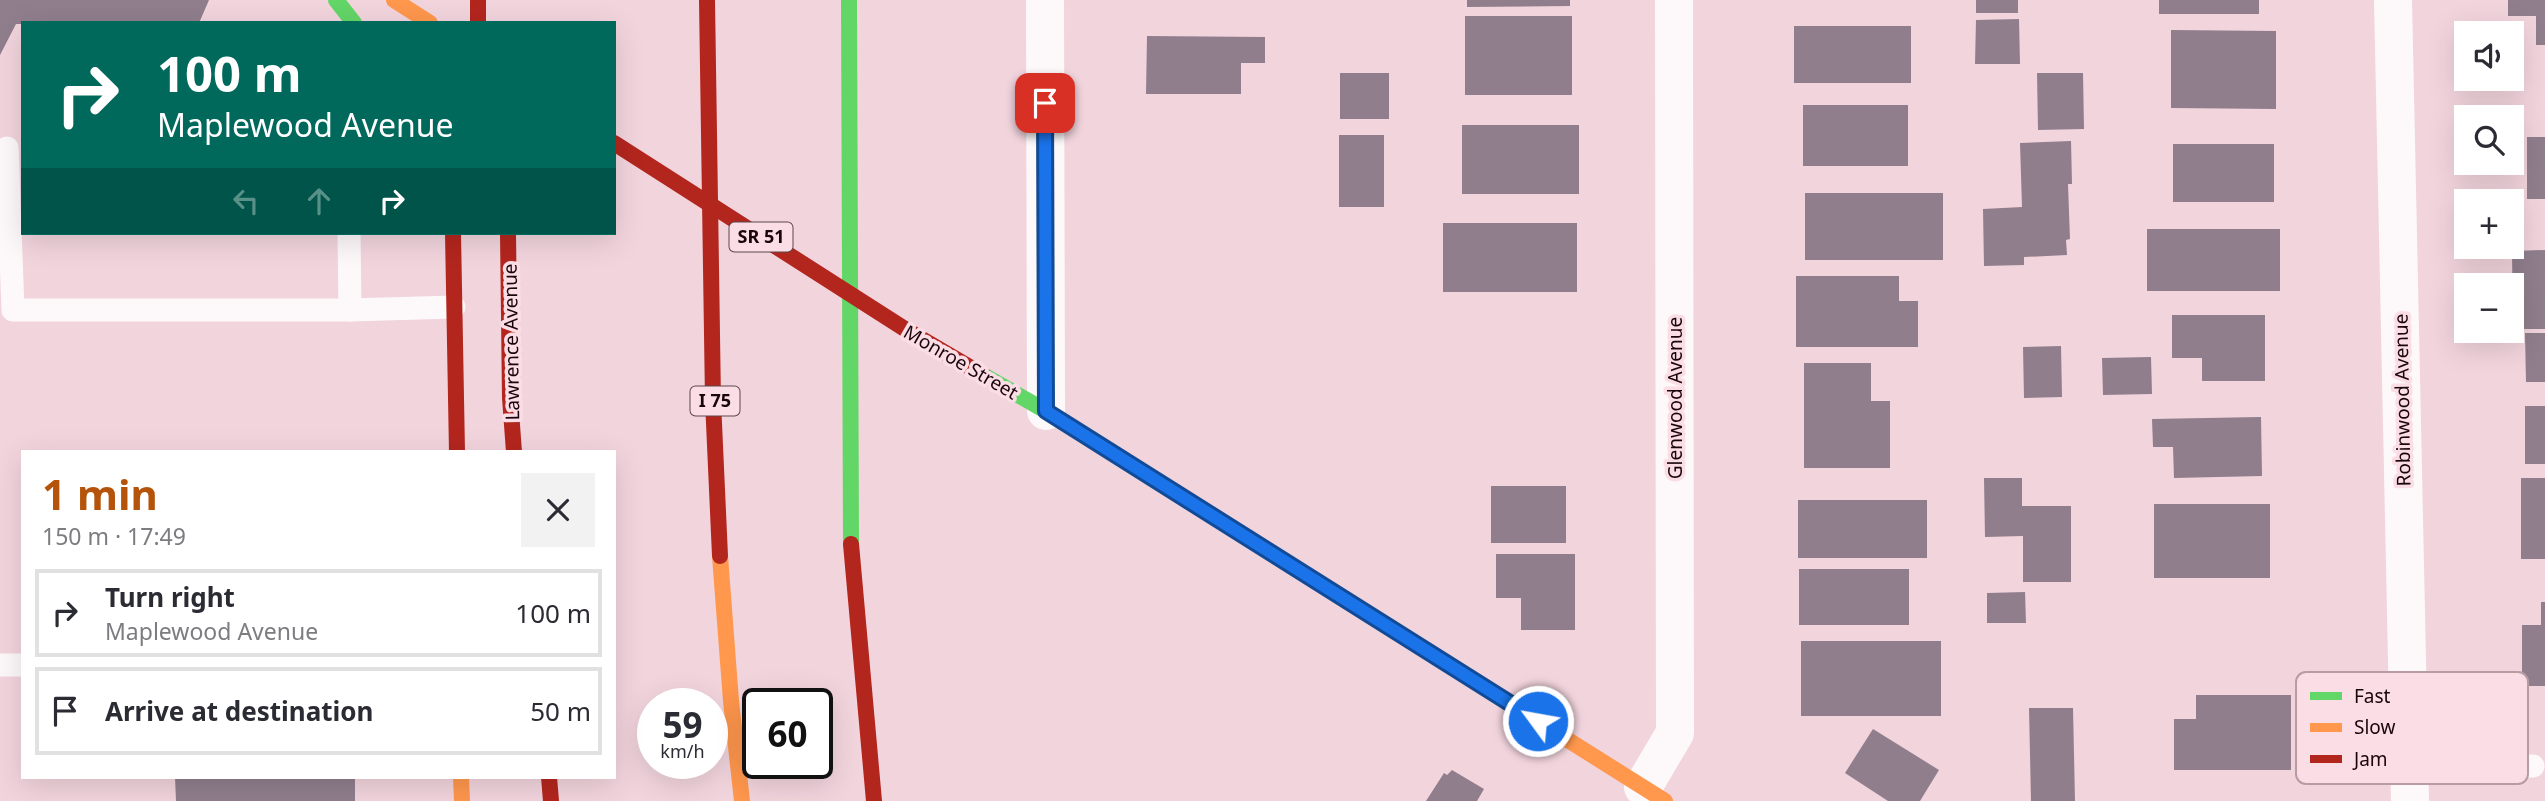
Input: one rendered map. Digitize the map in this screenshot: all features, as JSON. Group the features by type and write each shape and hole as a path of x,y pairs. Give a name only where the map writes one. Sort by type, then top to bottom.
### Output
{"main road":[{"path":"336,0 353,21"},
{"path":"394,0 427,21"},
{"path":"478,0 478,21"},
{"name":"I 75","path":"707,0 718,549 734,742 742,801"},
{"path":"849,0 850,544 874,801"},
{"name":"Monroe Street","path":"616,144 908,331 1046,411 1654,794"},
{"path":"453,235 457,450"},
{"name":"Lawrence Avenue","path":"508,235 510,387 514,450"},
{"path":"461,779 462,801"},
{"path":"549,779 551,801"}],"street":[{"path":"1045,0 1046,411"},
{"name":"Glenwood Avenue","path":"1654,794 1675,733 1674,0"},
{"name":"Robinwood Avenue","path":"2393,0 2408,672"}],"lane":[{"path":"10,148 13,310 350,310 454,307"},
{"path":"349,235 350,310"},
{"path":"0,666 21,665"},
{"path":"2528,767 2533,766"}],"building":[{"path":"0,0 209,0 200,21 21,21 21,24 16,24 0,55"},
{"path":"1467,0 1570,0 1570,6 1467,7"},
{"path":"1976,0 2018,0 2018,13 1976,13"},
{"path":"2159,0 2259,0 2259,14 2159,14"},
{"path":"2508,0 2545,0 2545,45 2536,45 2536,16 2508,16"},
{"path":"1465,16 1572,16 1572,95 1465,95"},
{"path":"2019,19 2020,64 1975,64 1976,20"},
{"path":"1794,26 1911,26 1911,83 1794,83"},
{"path":"2171,30 2276,31 2276,109 2171,108"},
{"path":"1147,36 1265,37 1265,63 1241,63 1241,94 1146,94"},
{"path":"1340,73 1389,73 1389,119 1340,119"},
{"path":"2037,73 2083,73 2084,129 2038,130"},
{"path":"1803,105 1908,105 1908,166 1803,166"},
{"path":"1462,125 1579,125 1579,194 1462,194"},
{"path":"1339,135 1384,135 1384,207 1339,207"},
{"path":"2527,137 2545,137 2545,199 2527,199"},
{"path":"2071,141 2072,184 2068,184 2070,239 2066,240 2067,255 2024,257 2024,265 1984,266 1983,209 2022,207 2020,143"},
{"path":"2173,144 2274,144 2274,202 2173,202"},
{"path":"1805,193 1943,193 1943,260 1805,260"},
{"path":"1443,223 1577,223 1577,292 1443,292"},
{"path":"2147,229 2280,229 2280,291 2147,291"},
{"path":"2545,250 2545,329 2524,329 2524,273 2512,273 2512,259 2524,259 2524,251"},
{"path":"1796,276 1899,276 1899,301 1918,301 1918,347 1796,347"},
{"path":"2172,315 2265,315 2265,381 2202,381 2202,358 2172,358"},
{"path":"2525,333 2545,333 2545,382 2526,382"},
{"path":"2061,346 2062,397 2024,398 2023,347"},
{"path":"2151,357 2152,394 2103,395 2102,358"},
{"path":"1804,363 1871,363 1871,401 1890,401 1890,468 1804,468"},
{"path":"2525,406 2545,406 2545,464 2525,464"},
{"path":"2261,417 2262,476 2174,478 2173,447 2153,447 2152,419"},
{"path":"1984,478 2022,478 2022,506 2071,506 2071,582 2023,582 2023,536 1985,537"},
{"path":"2521,478 2545,478 2545,559 2521,559"},
{"path":"1491,486 1566,486 1566,543 1491,543"},
{"path":"1798,500 1927,500 1927,558 1798,558"},
{"path":"2154,504 2270,504 2270,578 2154,578"},
{"path":"1496,554 1575,554 1575,630 1521,630 1521,598 1496,598"},
{"path":"1799,569 1909,569 1909,625 1799,625"},
{"path":"2025,592 2026,623 1987,623 1987,593"},
{"path":"2541,602 2545,602 2545,686 2528,686 2528,672 2522,672 2522,625 2541,625"},
{"path":"1801,641 1941,641 1941,716 1801,716"},
{"path":"2196,695 2291,695 2291,770 2174,770 2174,719 2196,719"},
{"path":"2029,708 2073,708 2075,801 2031,801"},
{"path":"1873,729 1939,770 1920,801 1888,801 1845,773"},
{"path":"1452,770 1484,789 1477,801 1426,801 1444,773 1447,775"},
{"path":"175,779 355,779 355,801 176,801"}],"traffic: fast":[{"path":"336,0 352,21"},
{"path":"849,0 851,544"},
{"path":"983,375 1046,411 1366,613"}],"traffic: slow":[{"path":"394,0 427,21"},
{"path":"720,556 742,801"},
{"path":"1366,613 1665,801"},
{"path":"461,779 462,801"}],"traffic: jam":[{"path":"478,0 478,21"},
{"path":"707,0 713,401 720,556"},
{"path":"616,144 908,331 983,375"},
{"path":"453,235 457,450"},
{"path":"508,235 510,398 514,450"},
{"path":"851,544 874,801"},
{"path":"549,779 551,801"}],"route":[{"path":"1045,103 1046,411 1538,721"}]}
